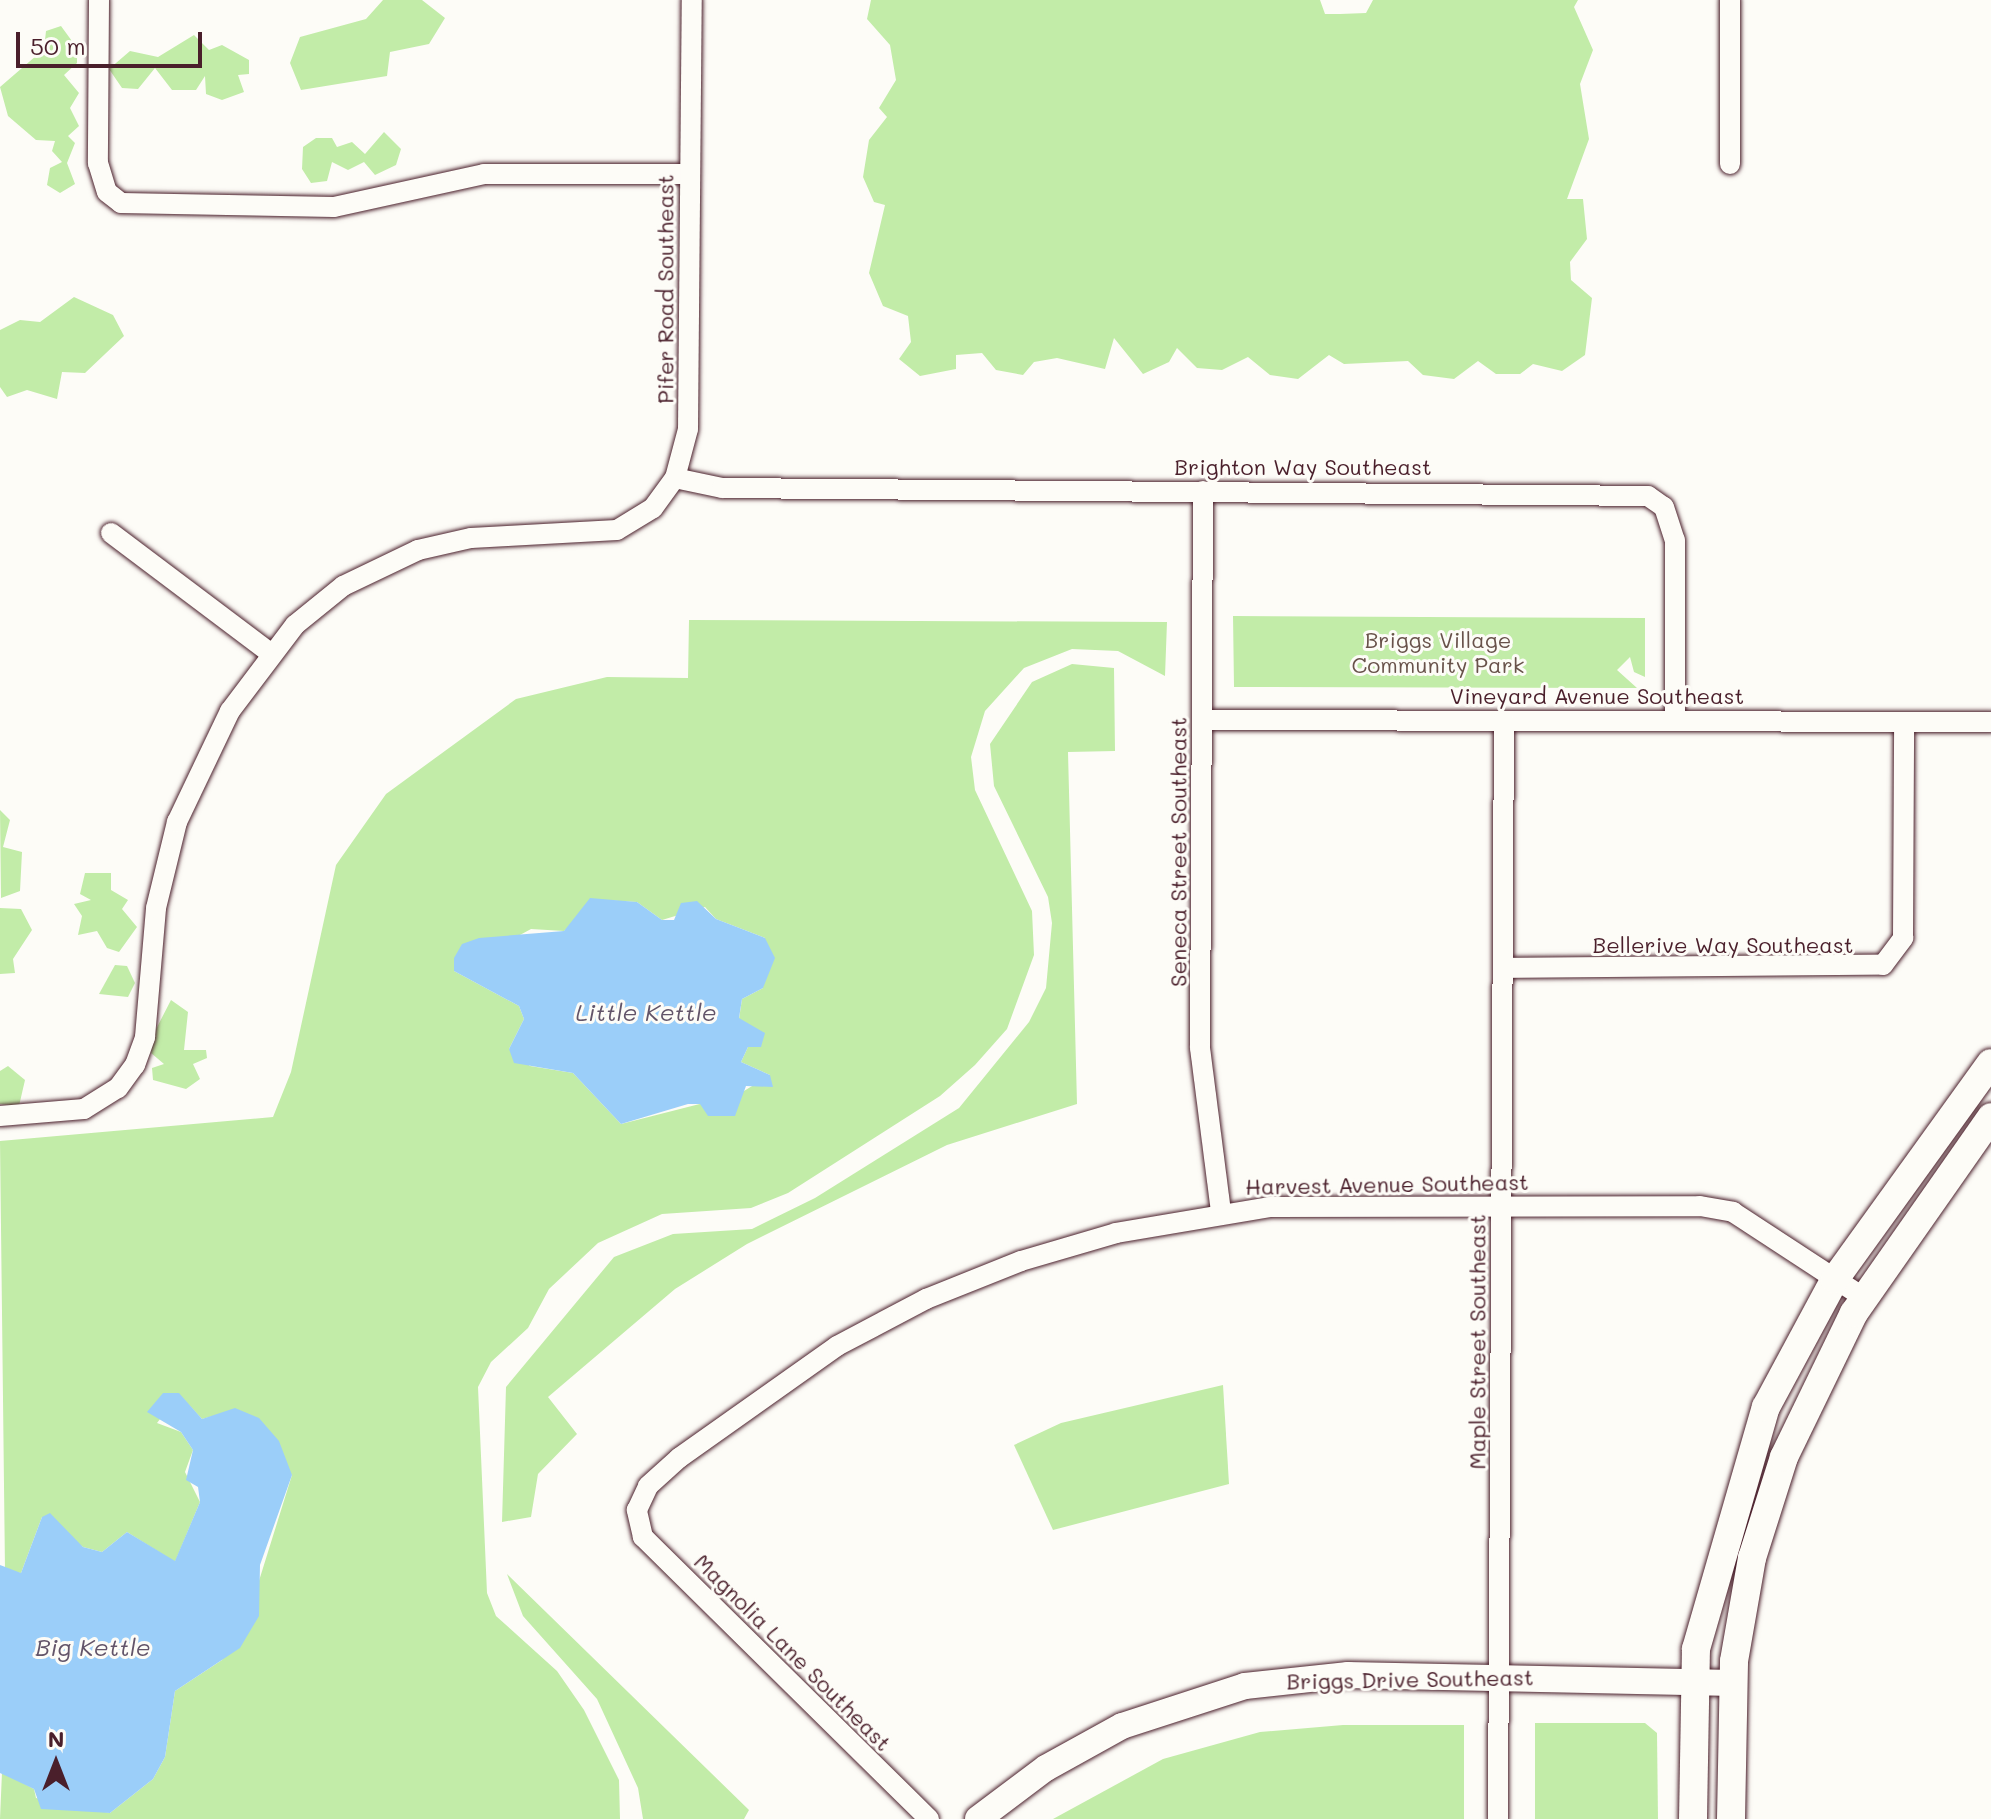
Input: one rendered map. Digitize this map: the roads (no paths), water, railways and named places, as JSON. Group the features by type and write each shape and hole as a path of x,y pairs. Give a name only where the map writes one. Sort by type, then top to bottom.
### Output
{"main road":[{"path":"1693,1819 1692,1677 1732,1508 1766,1407 1835,1279 1991,1063"},
{"path":"1731,1819 1733,1683 1766,1507 1804,1408 1863,1297 1991,1117"}],"street":[{"path":"99,0 98,163 107,192 138,208 334,207 484,174 690,174"},
{"name":"Pifer Road Southeast","path":"0,1116 60,1115 102,1100 141,1053 156,908 177,822 210,747 270,653 320,602 394,558 471,538 599,535 637,521 675,478 688,429 692,0"},
{"path":"1730,0 1730,164"},
{"name":"Brighton Way Southeast","path":"675,478 722,488 1648,496 1664,507 1675,540 1675,720"},
{"name":"Seneca Street Southeast","path":"1203,491 1202,1085 1221,1211"},
{"path":"111,533 270,653"},
{"name":"Vineyard Avenue Southeast","path":"1203,720 1991,722"},
{"name":"Maple Street Southeast","path":"1498,1819 1504,721"},
{"name":"Bellerive Way Southeast","path":"1503,968 1883,965 1903,938 1904,722"},
{"name":"Harvest Avenue Southeast","path":"637,1510 648,1486 756,1398 926,1299 1048,1253 1221,1211 1501,1206 1733,1212 1863,1297"},
{"name":"Magnolia Lane Southeast","path":"637,1510 643,1537 929,1819"},
{"name":"Briggs Drive Southeast","path":"978,1819 1085,1745 1203,1696 1323,1677 1692,1677 1733,1683"}],"water":[{"name":"Little Kettle","path":"590,898 637,902 662,920 674,920 681,903 697,901 716,919 765,938 775,958 763,988 742,999 739,1018 765,1033 761,1047 748,1047 741,1062 770,1075 773,1087 746,1086 735,1116 708,1116 700,1104 688,1104 621,1124 573,1073 514,1063 509,1049 524,1019 519,1006 454,971 454,958 462,944 479,938 564,931"},
{"name":"Big Kettle","path":"163,1393 179,1393 202,1419 235,1408 259,1418 279,1441 292,1475 260,1565 259,1616 240,1648 175,1691 165,1757 153,1779 110,1813 41,1809 34,1789 0,1773 0,1565 21,1573 42,1517 50,1513 83,1547 102,1552 127,1532 175,1561 200,1502 198,1487 186,1480 193,1450 181,1432 147,1412"}],"park label":[{"name":"Briggs Village Community Park","path":"1438,652"}]}
